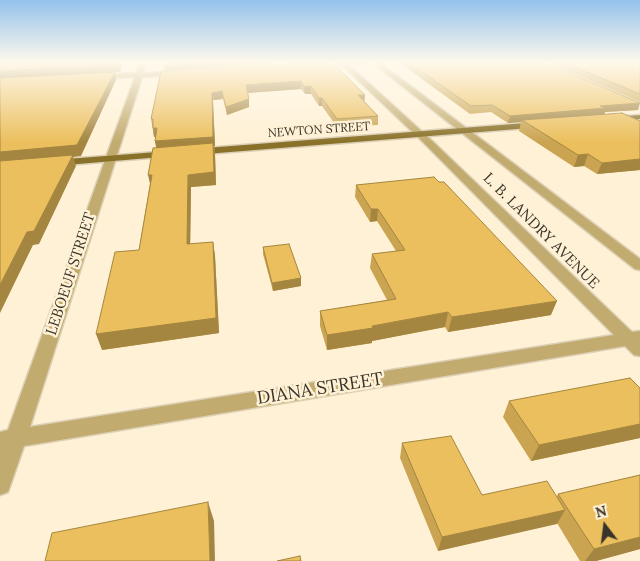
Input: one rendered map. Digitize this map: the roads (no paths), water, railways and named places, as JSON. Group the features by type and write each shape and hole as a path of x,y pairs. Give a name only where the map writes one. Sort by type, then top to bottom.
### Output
{"main road":[{"path":"602,120 640,117"},
{"name":"NEWTON STREET","path":"46,163 545,125"}],"street":[{"name":"LEBOEUF STREET","path":"0,484 8,440 134,89"},
{"name":"L. B. LANDRY AVENUE","path":"371,89 420,134 636,342"},
{"name":"L. B. LANDRY AVENUE","path":"411,89 640,266"},
{"name":"DIANA STREET","path":"8,440 636,342"}]}
